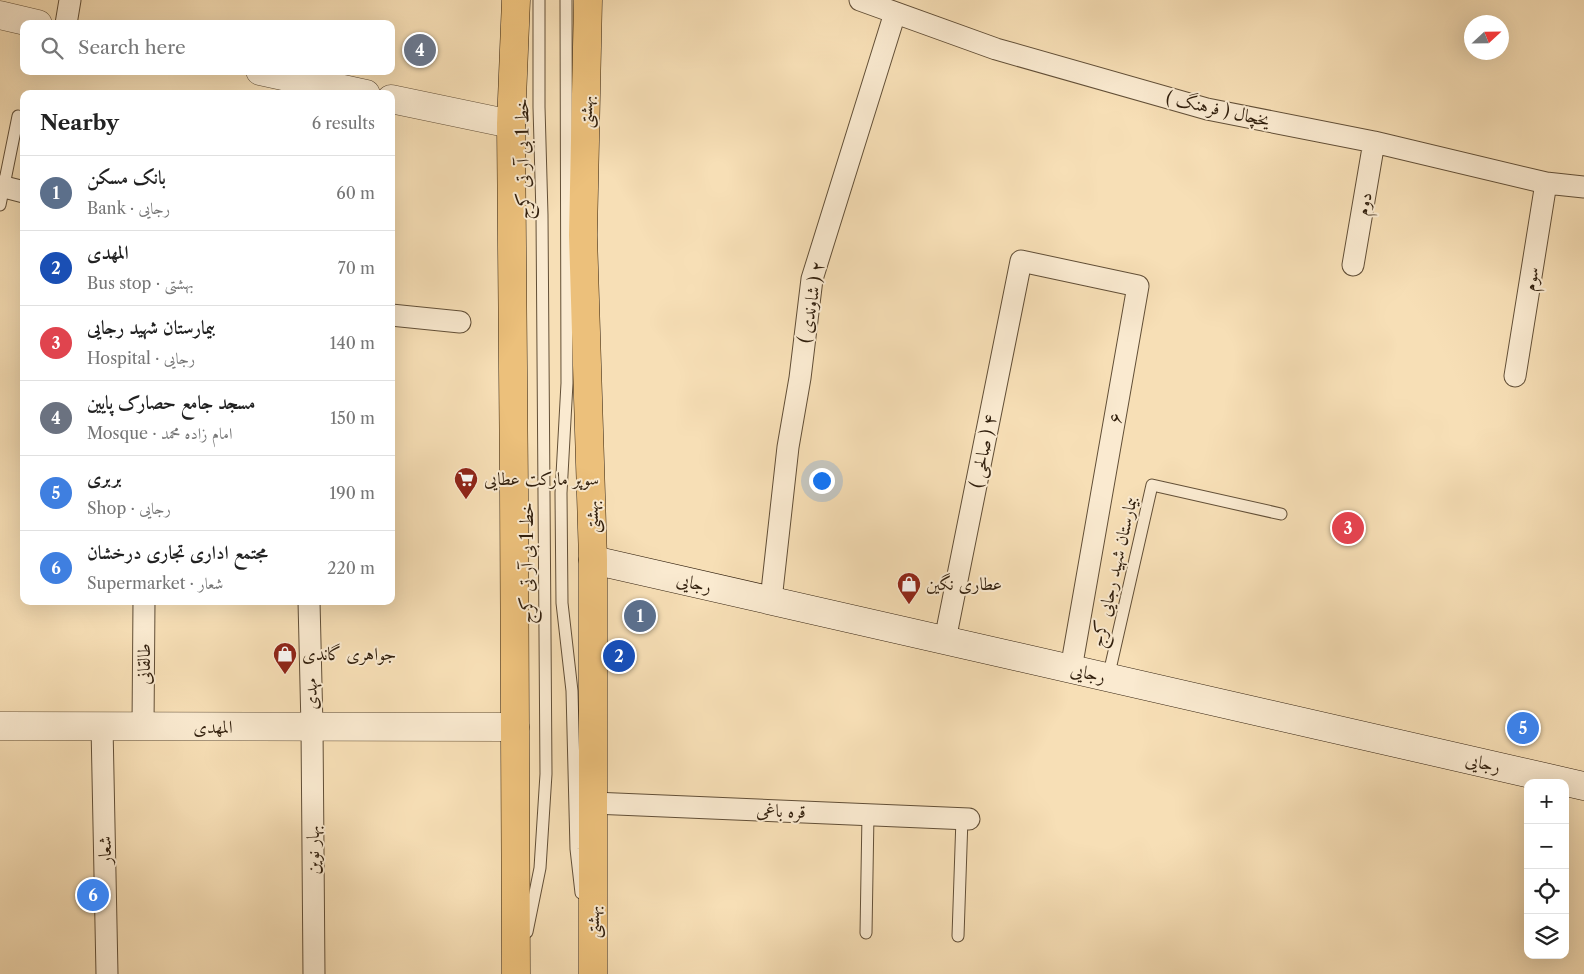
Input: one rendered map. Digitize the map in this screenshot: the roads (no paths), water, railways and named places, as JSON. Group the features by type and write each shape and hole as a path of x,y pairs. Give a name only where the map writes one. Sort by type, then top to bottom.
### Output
{"main road":[{"path":"516,0 511,124 517,974"},
{"name":"بهشتی","path":"588,0 583,235 593,560 592,974"},
{"path":"0,15 21,20"},
{"path":"278,75 348,90"},
{"path":"395,100 511,124"},
{"name":"رجایی","path":"593,560 1584,786"},
{"name":"المهدی","path":"0,726 515,727"}],"street":[{"path":"67,20 70,0"},
{"name":"یخچال ( فرهنگ )","path":"860,0 996,49 1207,109 1374,142 1546,182 1584,186"},
{"name":"( شاوندی ) ۲","path":"771,600 788,447 800,378 812,279 895,13"},
{"name":"دوم","path":"1353,265 1374,142"},
{"name":"سوم","path":"1515,376 1546,182"},
{"name":"( صالحی ) ۴","path":"945,640 1021,261"},
{"name":"۶","path":"1021,261 1138,286 1071,669"},
{"path":"395,316 460,322"},
{"name":"طالقانی","path":"144,605 144,726"},
{"name":"مهدی","path":"309,605 312,727"},
{"name":"شعار","path":"102,726 107,974"},
{"name":"بهار نوین","path":"312,727 314,974"},
{"name":"قره باغی","path":"593,803 965,819"}],"lane":[{"name":"خط 1 بی آر تی کرج","path":"517,974 540,868 546,774 539,0"},
{"name":"خط 1 بی آر تی کرج","path":"566,0 567,383 561,493 562,603 572,691 576,849 592,974"},
{"path":"7,192 18,116"},
{"name":"بیمارستان شهید رجایی کرج","path":"1108,678 1152,485 1281,514"},
{"path":"866,933 868,814"},
{"path":"958,936 965,819"}],"place":[{"name":"مسجد جامع حصارک پایین","path":"420,50"},
{"name":"سوپر مارکت عطایی","path":"466,500"},
{"name":"بیمارستان شهید رجایی","path":"1348,528"},
{"name":"عطاری نگین","path":"909,605"},
{"name":"بانک مسکن","path":"640,616"},
{"name":"المهدی","path":"619,656"},
{"name":"جواهری گاندی","path":"285,675"},
{"name":"بربری","path":"1523,728"},
{"name":"مجتمع اداری تجاری درخشان","path":"93,895"}]}
